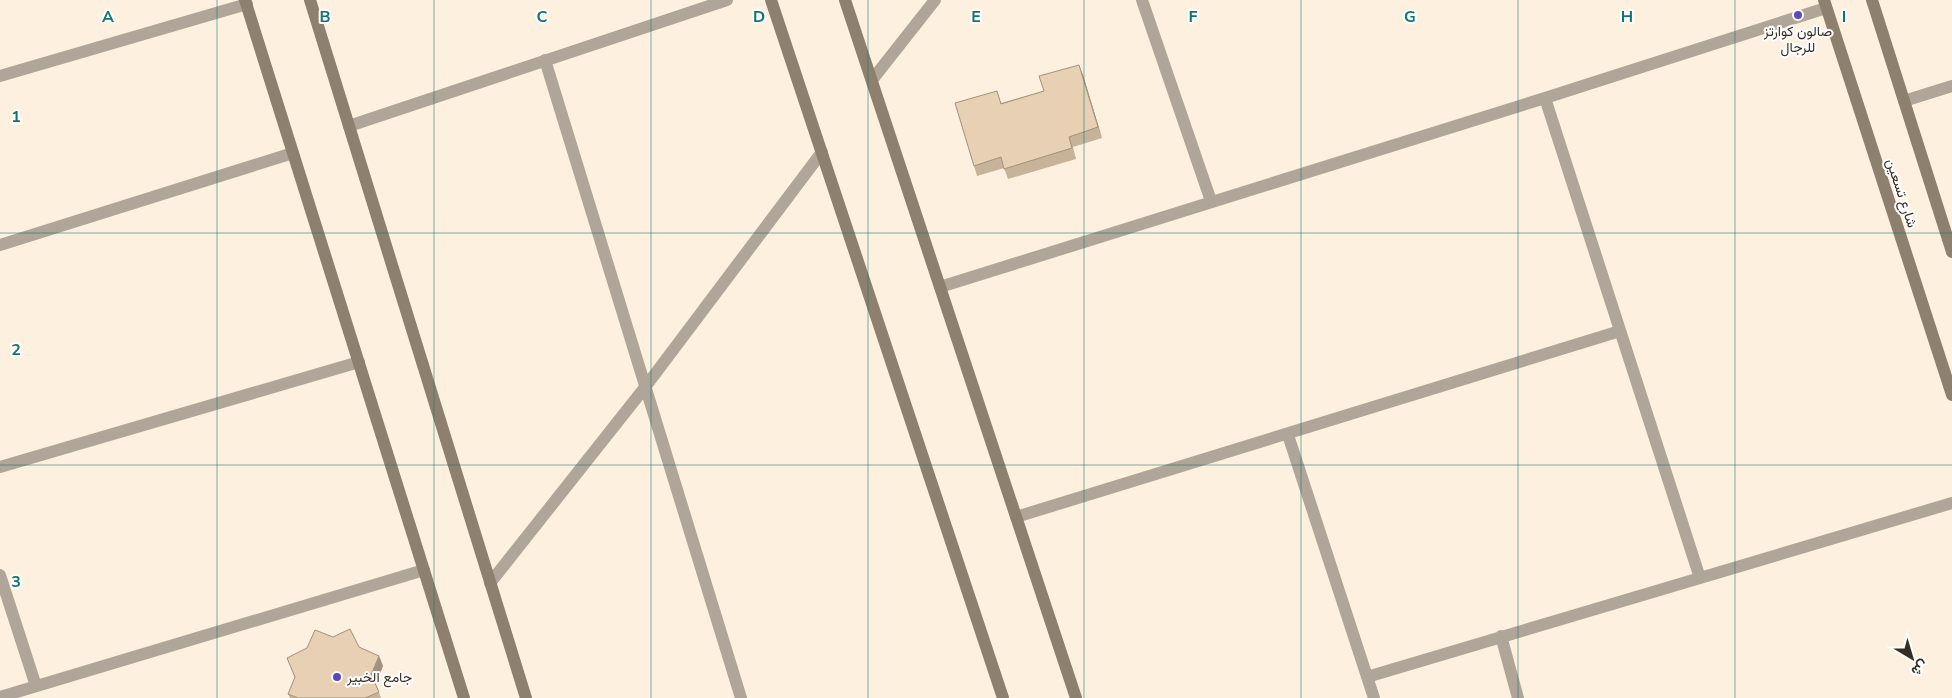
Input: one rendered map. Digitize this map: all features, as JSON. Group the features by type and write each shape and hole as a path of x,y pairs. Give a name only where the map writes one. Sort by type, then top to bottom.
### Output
{"street":[{"path":"310,0 526,698"},
{"path":"350,126 727,0"},
{"path":"771,0 1003,698"},
{"path":"845,0 1076,698"},
{"path":"872,80 935,0"},
{"path":"1142,0 1211,201"},
{"path":"1872,0 1952,252"},
{"path":"0,76 246,2 464,698"},
{"path":"940,287 1545,98 1825,4"},
{"name":"شارع تسعين","path":"1825,4 1952,395"},
{"path":"546,60 741,698"},
{"path":"1904,101 1952,86"},
{"path":"1545,98 1700,578"},
{"path":"490,584 646,386 822,152"},
{"path":"0,245 293,153"},
{"path":"1016,517 1620,331"},
{"path":"0,467 359,362"},
{"path":"1288,434 1374,698"},
{"path":"1367,677 1952,503"},
{"path":"0,697 424,570"},
{"path":"0,575 36,686"},
{"path":"1501,636 1518,698"}],"building":[{"path":"1079,65 1098,127 1069,137 1072,148 1004,169 1001,157 974,166 955,103 997,91 1001,104 1044,91 1039,76"},
{"name":"جامع الخبير","path":"350,629 359,647 379,656 371,675 379,692 365,698 298,698 288,694 295,677 287,658 307,648 315,630 333,637"}],"place":[{"name":"صالون كوارتز للرجال","path":"1798,15"},
{"name":"جامع الخبير","path":"337,677"}]}
